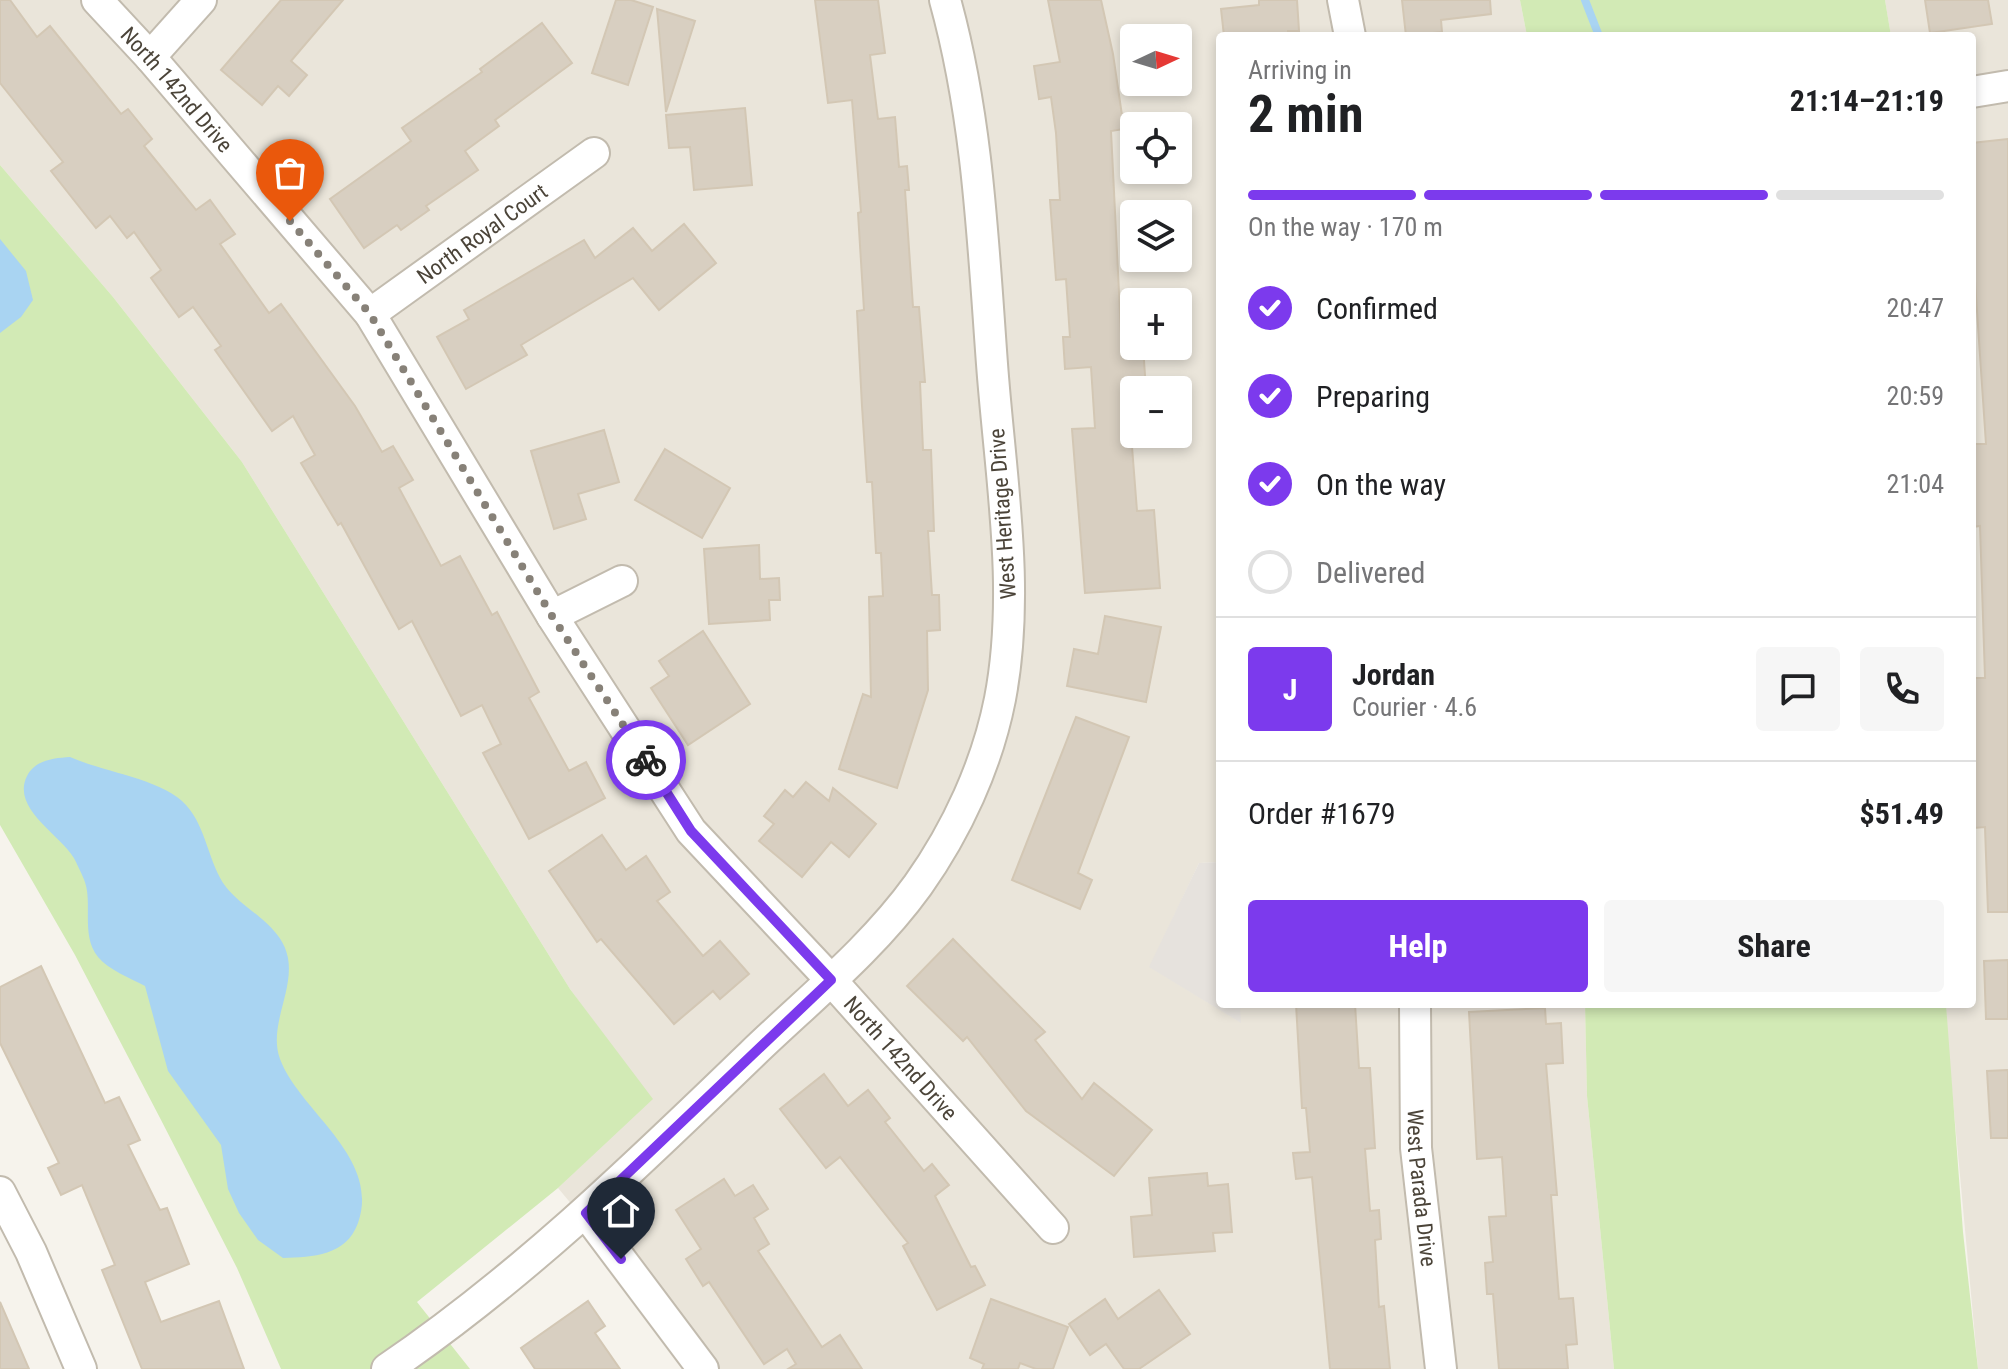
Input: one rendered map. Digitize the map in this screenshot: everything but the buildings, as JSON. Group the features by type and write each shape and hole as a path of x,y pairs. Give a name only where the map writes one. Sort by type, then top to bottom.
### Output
{"street":[{"name":"North 142nd Drive","path":"97,0 150,57 370,314 552,616 691,831 831,980 1053,1228"},
{"path":"150,57 201,0"},
{"name":"West Heritage Drive","path":"387,1369 512,1275 586,1213 831,980 917,886 955,826 988,745 1000,699 1007,647 1006,553 976,163 966,91 945,0"},
{"path":"1343,0 1349,32"},
{"path":"1976,91 2008,86"},
{"name":"North Royal Court","path":"370,314 594,153"},
{"path":"552,616 622,581"},
{"name":"West Parada Drive","path":"1415,1008 1416,1148 1441,1369"},
{"path":"0,1192 31,1252 81,1369"},
{"path":"586,1213 703,1369"}],"shaded area":[{"path":"0,0 1520,0 1526,32 1216,32 1216,862 1199,863 1150,967 1240,1022 1240,1008 1585,1008 1587,1096 1614,1369 709,1369 558,1188 651,1099 570,989 242,462 113,297 0,165"},
{"path":"1885,0 2008,0 2008,1369 1978,1369 1946,1008 1976,1008 1976,32 1890,32"},
{"path":"1216,862 1216,1008 1149,967 1199,863"},
{"path":"1216,1008 1240,1008 1241,1023"}],"green space":[{"path":"1520,0 1885,0 1890,32 1526,32"},
{"path":"0,165 113,297 242,462 570,989 653,1099 558,1188 417,1302 470,1369 281,1369 237,1268 160,1118 75,955 0,825"},
{"path":"1585,1008 1946,1008 1963,1232 1978,1369 1614,1369 1587,1096"}],"water":[{"path":"0,239 26,271 33,300 21,317 0,333"},
{"path":"70,757 148,782 176,796 199,824 226,887 271,927 284,946 289,971 277,1034 280,1059 290,1079 349,1156 358,1177 362,1199 353,1234 337,1248 317,1255 283,1258 258,1240 239,1213 228,1189 221,1145 168,1071 145,986 108,966 93,950 83,876 70,853 32,812 24,788 27,776 35,766 51,759"}],"waterway":[{"path":"1585,0 1597,32"}],"way so far":[{"path":"290,221 370,314 552,616 646,760"}],"route":[{"path":"621,1259 586,1213 831,980 691,831 646,760"}]}
